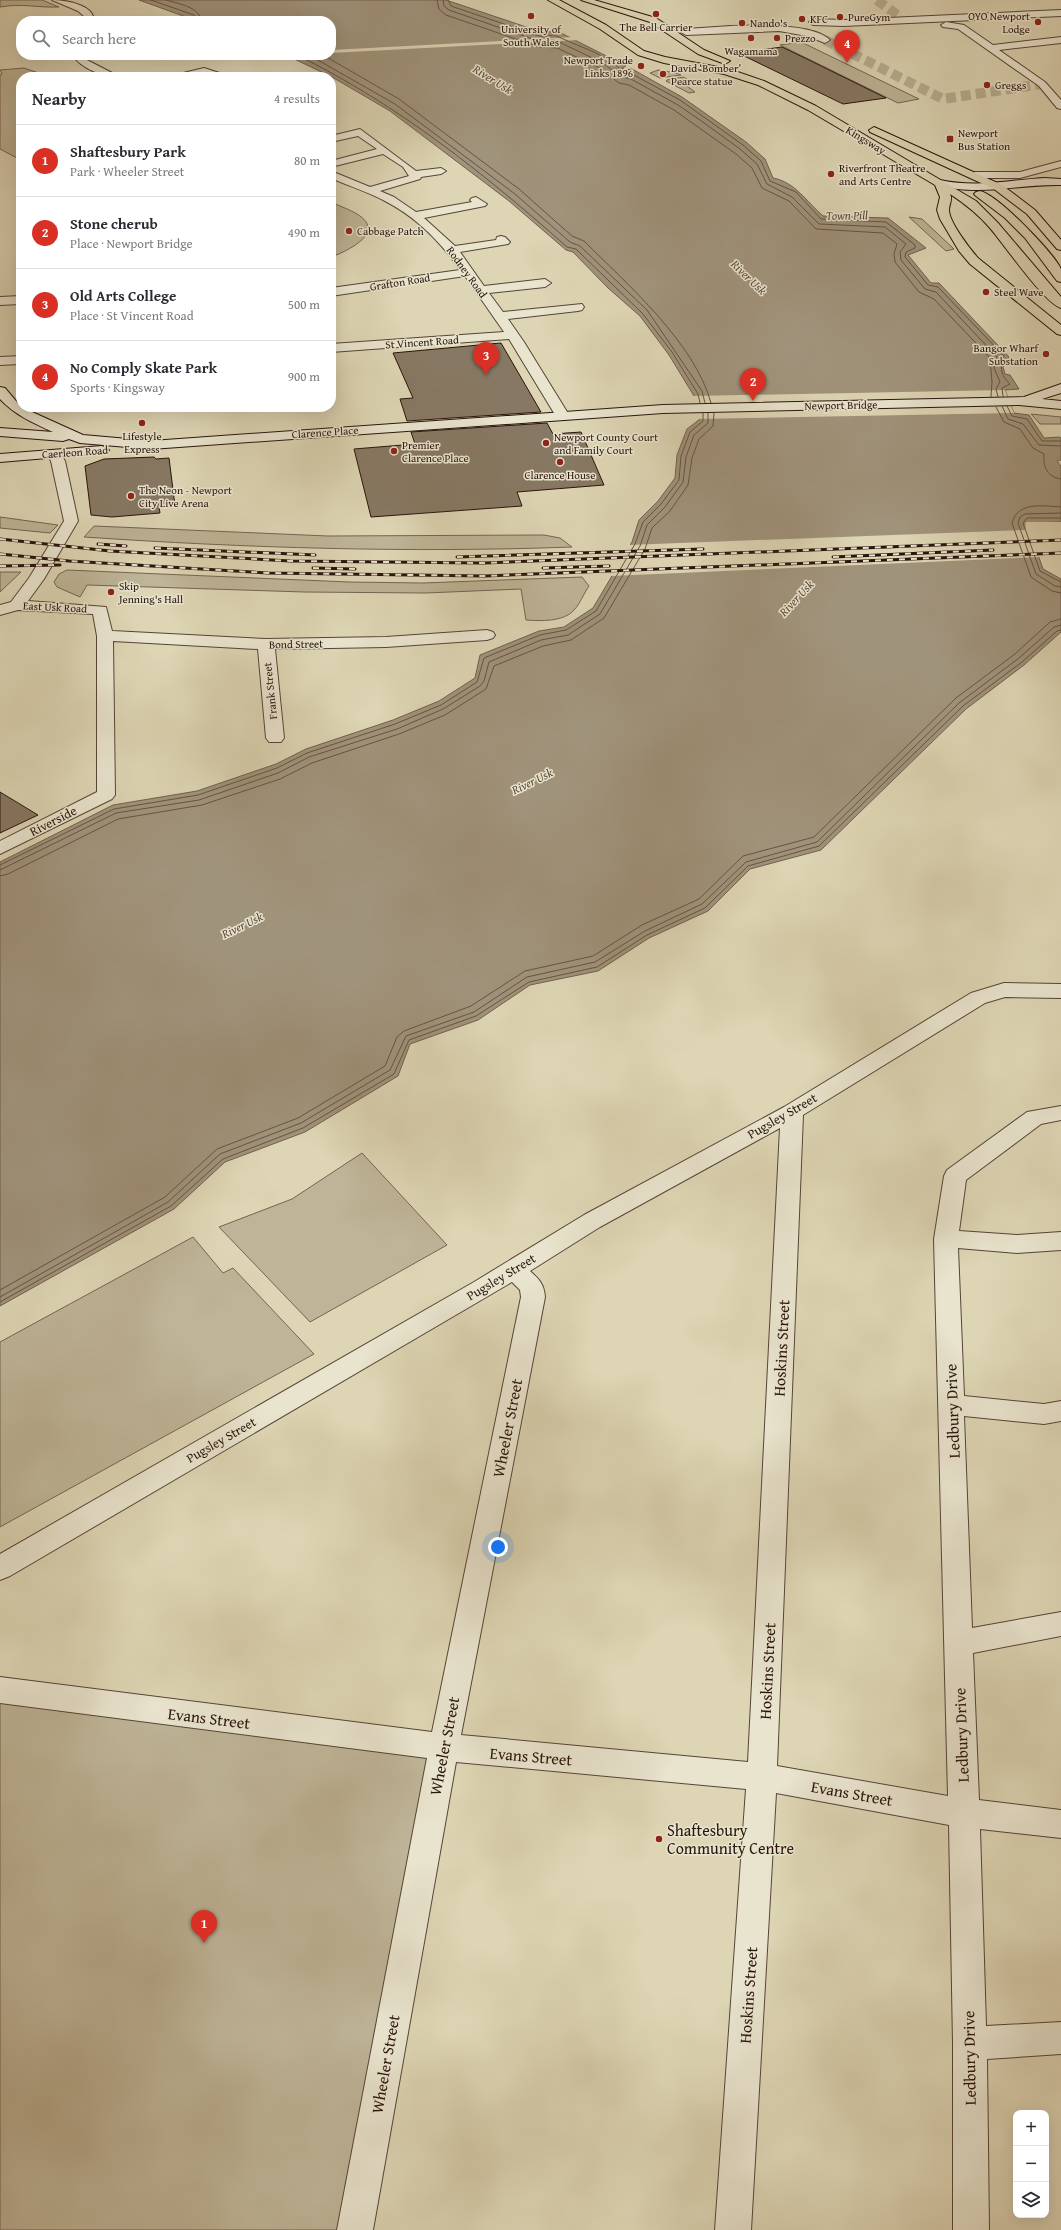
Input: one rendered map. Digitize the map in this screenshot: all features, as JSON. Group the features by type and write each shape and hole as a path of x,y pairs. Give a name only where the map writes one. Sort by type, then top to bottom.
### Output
{"main road":[{"name":"Kingsway","path":"552,0 603,27 632,49 650,56 726,71 761,83 812,108 940,183 972,203 994,225 1048,292 1061,304"},
{"name":"Kingsway","path":"585,0 653,20 670,37 688,44 706,54 772,78 848,117"},
{"path":"647,45 646,49 650,56"},
{"name":"Kingsway","path":"975,175 864,125 973,190 1003,212 1024,230 1061,278"},
{"path":"975,175 998,187 1011,196 1042,224 1061,247"},
{"path":"940,183 946,197 943,210 946,219 965,251 974,261 1061,331"}],"street":[{"path":"56,0 81,9 89,16"},
{"path":"1044,4 1060,14"},
{"path":"1060,14 956,18 900,17 844,23 814,22 838,26 841,30 838,33 946,25 961,27 1042,84 1061,106"},
{"path":"946,25 956,18"},
{"path":"686,32 794,30 826,38"},
{"path":"990,48 1061,40"},
{"path":"81,60 104,72"},
{"path":"1042,84 1055,82"},
{"path":"336,138 360,132 383,151 409,169 416,177 371,190"},
{"path":"336,163 383,151"},
{"path":"940,183 955,188 973,190 998,187 1022,180 1061,164"},
{"path":"409,169 441,170"},
{"path":"975,175 1061,182"},
{"name":"Rodney Road","path":"336,176 390,199 438,234 452,250 500,316 562,415"},
{"path":"1011,196 1012,187 1022,180"},
{"path":"415,216 482,204 476,200"},
{"path":"452,250 504,242 501,239"},
{"name":"Grafton Road","path":"336,291 468,272"},
{"path":"481,290 545,283"},
{"path":"0,301 16,300"},
{"path":"500,316 578,306"},
{"name":"St Vincent Road","path":"336,348 513,335"},
{"path":"0,361 16,360"},
{"name":"Newport Bridge","path":"1014,401 1044,395 1061,388"},
{"name":"Clarence Place","path":"0,391 16,407"},
{"name":"Newport Bridge","path":"663,409 1014,401 1061,405"},
{"name":"Clarence Place","path":"22,412 80,439 151,446 562,415 663,409"},
{"path":"0,432 80,439"},
{"path":"54,454 80,439"},
{"name":"Caerleon Road","path":"0,458 151,446"},
{"name":"East Usk Road","path":"17,605 36,579 71,521 58,461 54,454"},
{"path":"0,610 17,605"},
{"name":"East Usk Road","path":"17,605 100,610 105,636 106,795"},
{"name":"Bond Street","path":"105,636 266,644 386,642 487,635"},
{"name":"Frank Street","path":"266,644 275,738"},
{"name":"Riverside","path":"0,848 106,795"},
{"name":"Pugsley Street","path":"0,1568 514,1270 592,1221 792,1112 978,998 1004,990 1061,992"},
{"name":"Hoskins Street","path":"733,2230 762,1777 792,1112"},
{"name":"Ledbury Drive","path":"971,2230 970,2043 946,1239 955,1176 1036,1117 1061,1113"},
{"path":"946,1239 1017,1244 1061,1241"},
{"name":"Wheeler Street","path":"355,2230 444,1747 533,1297 532,1287 514,1270"},
{"path":"952,1406 1044,1414 1061,1411"},
{"path":"958,1643 1061,1624"},
{"name":"Evans Street","path":"0,1690 444,1747 762,1777 964,1813 1061,1824"},
{"path":"970,2043 1061,2038"}],"shaded area":[{"path":"0,0 42,0 59,7 15,5 0,7"},
{"path":"801,42 919,99 898,103 780,45"},
{"path":"24,68 36,72 16,72 16,157 0,149 0,75 2,74 0,70"},
{"path":"658,70 681,75 660,78 650,73"},
{"path":"683,77 687,79 680,81 695,92 689,93 666,81"},
{"name":"Cabbage Patch","path":"336,204 357,214 365,221 368,227 362,240 355,246 336,255"},
{"path":"909,217 922,219 954,249 946,251"},
{"path":"1031,414 1061,417 1061,424 1040,424"},
{"path":"0,517 58,525 50,533 0,528"},
{"path":"94,526 328,536 544,535 560,538 572,547 450,550 267,547 84,537"},
{"path":"67,570 349,582 423,583 582,577 589,586 578,605 570,614 558,619 538,621 526,620 521,589 426,593 304,592 87,585 80,597 57,587 54,582 59,574"},
{"path":"0,572 21,572 0,592"},
{"path":"362,1153 447,1245 310,1322 219,1227 292,1199"},
{"path":"193,1237 223,1273 233,1268 314,1354 0,1527 0,1342"},
{"path":"0,1690 444,1747 355,2230 0,2230"}],"water":[{"name":"River Usk","path":"139,0 446,0 544,33 554,31 563,34 626,66 622,68 626,70 632,69 682,97 746,142 765,159 773,178 781,180 794,188 823,216 888,218 926,248 908,255 931,283 939,283 1009,357 1003,367 1005,374 1010,375 1019,389 1005,390 1014,413 1029,415 1044,438 1060,437 1061,439 1061,460 1057,461 1061,466 1061,522 1027,523 1043,569 1061,579 1061,632 1024,665 966,709 821,850 750,869 708,911 649,938 598,971 530,985 478,1020 410,1044 398,1076 305,1132 225,1162 174,1209 0,1306 0,862 113,805 197,791 276,764 306,749 393,720 439,701 475,678 480,655 539,631 564,627 593,608 632,542 639,520 658,501 675,478 677,455 687,429 700,419 694,396 669,355 640,316 608,288 573,252 566,250 509,201 390,111 336,79 336,72 322,72 296,60 336,60 336,16 183,16"}],"pier":[{"path":"573,37 579,40 336,53 336,50"},
{"path":"1005,390 1014,413 697,419 692,396"},
{"path":"1026,522 1061,522 1061,524 1029,524 1041,557 611,576 628,545 1025,530"}],"building":[{"path":"782,47 886,98 843,104 738,53"},
{"path":"501,343 541,412 407,421 400,399 413,398 393,353"},
{"path":"547,423 553,434 581,432 604,485 517,492 522,506 371,517 354,449 415,444 411,432"},
{"name":"The Neon - Newport City Live Arena","path":"154,457 156,459 169,458 175,506 159,507 160,513 112,517 91,515 85,466 104,459"},
{"path":"0,792 38,815 0,833"}],"tunnel":[{"path":"877,0 897,15"},
{"path":"825,40 943,99 1042,84"}],"railway":[{"path":"0,539 110,551 290,561 484,563 1061,540"},
{"path":"98,544 126,546"},
{"path":"155,548 315,555"},
{"path":"457,557 703,549"},
{"path":"833,557 993,550"},
{"path":"0,554 69,561 268,573 485,576 1061,553"},
{"path":"0,566 60,565"},
{"path":"543,568 609,566"},
{"path":"313,568 355,569"}],"place":[{"name":"The Bell Carrier","path":"656,14"},
{"name":"University of South Wales","path":"531,16"},
{"name":"PureGym","path":"840,17"},
{"name":"KFC","path":"802,19"},
{"name":"OYO Newport Lodge","path":"1038,22"},
{"name":"Nando's","path":"742,23"},
{"name":"Wagamama","path":"751,38"},
{"name":"Prezzo","path":"777,38"},
{"name":"No Comply Skate Park","path":"847,63"},
{"name":"Newport Trade Links 1896","path":"641,66"},
{"name":"David ‘Bomber’ Pearce statue","path":"663,74"},
{"name":"Greggs","path":"987,85"},
{"name":"Newport Bus Station","path":"950,139"},
{"name":"Riverfront Theatre and Arts Centre","path":"831,174"},
{"name":"Cabbage Patch","path":"349,231"},
{"name":"Steel Wave","path":"986,292"},
{"name":"Bangor Wharf Substation","path":"1046,354"},
{"name":"Old Arts College","path":"486,375"},
{"name":"Stone cherub","path":"753,401"},
{"name":"Lifestyle Express","path":"142,423"},
{"name":"Newport County Court and Family Court","path":"546,443"},
{"name":"Premier Clarence Place","path":"394,451"},
{"name":"Clarence House","path":"560,462"},
{"name":"The Neon - Newport City Live Arena","path":"131,496"},
{"name":"Skip Jenning's Hall","path":"111,592"},
{"name":"Shaftesbury Community Centre","path":"659,1839"},
{"name":"Shaftesbury Park","path":"204,1943"}],"water label":[{"name":"Town Pill","path":"847,215"}]}
